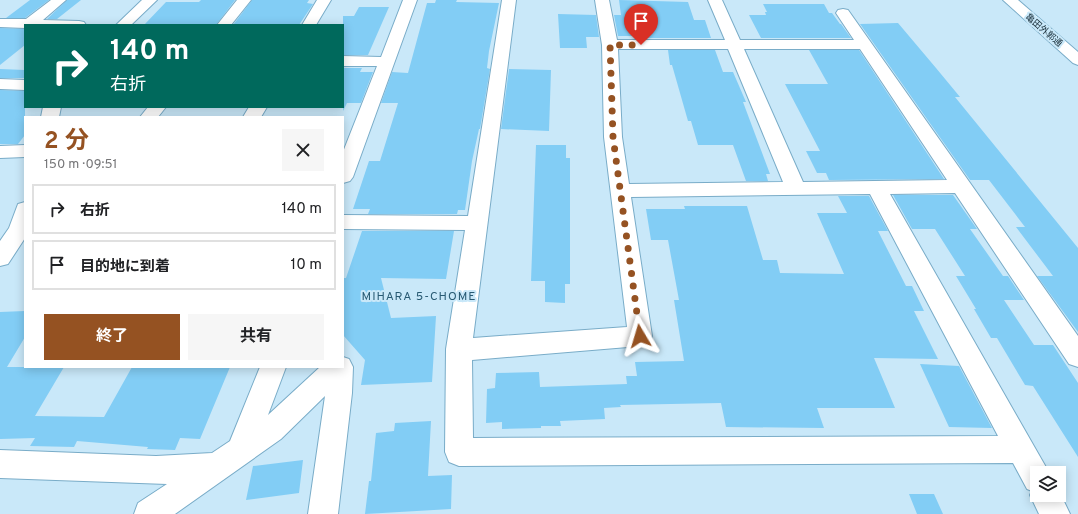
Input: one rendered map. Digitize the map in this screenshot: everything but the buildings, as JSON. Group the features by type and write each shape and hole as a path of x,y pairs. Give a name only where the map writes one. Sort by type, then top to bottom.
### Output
{"street":[{"path":"0,23 28,24 59,0"},
{"path":"124,24 150,0"},
{"path":"225,24 244,0"},
{"path":"310,24 324,0"},
{"path":"344,174 410,0"},
{"path":"509,0 459,349 459,452 1021,449"},
{"path":"459,349 480,349 640,336 613,137 610,45 602,0"},
{"path":"715,0 796,189"},
{"name":"亀田外郭通","path":"1010,0 1078,60"},
{"path":"843,13 1078,356"},
{"path":"1054,39 1078,40"},
{"path":"610,45 864,44"},
{"path":"344,61 386,62"},
{"path":"0,84 24,85"},
{"path":"150,116 157,108"},
{"path":"0,152 24,150"},
{"path":"621,191 962,186"},
{"path":"877,188 1030,466"},
{"path":"0,258 24,211"},
{"path":"344,222 476,223"},
{"path":"242,449 273,368"},
{"path":"149,514 271,430 338,368"},
{"path":"323,514 339,393 339,368"},
{"path":"0,464 156,470 216,467"},
{"path":"1049,502 1055,514"}],"district":[{"name":"MIHARA 5-CHOME","path":"419,296"}],"route":[{"path":"640,336 613,137 610,45 641,45"}]}
